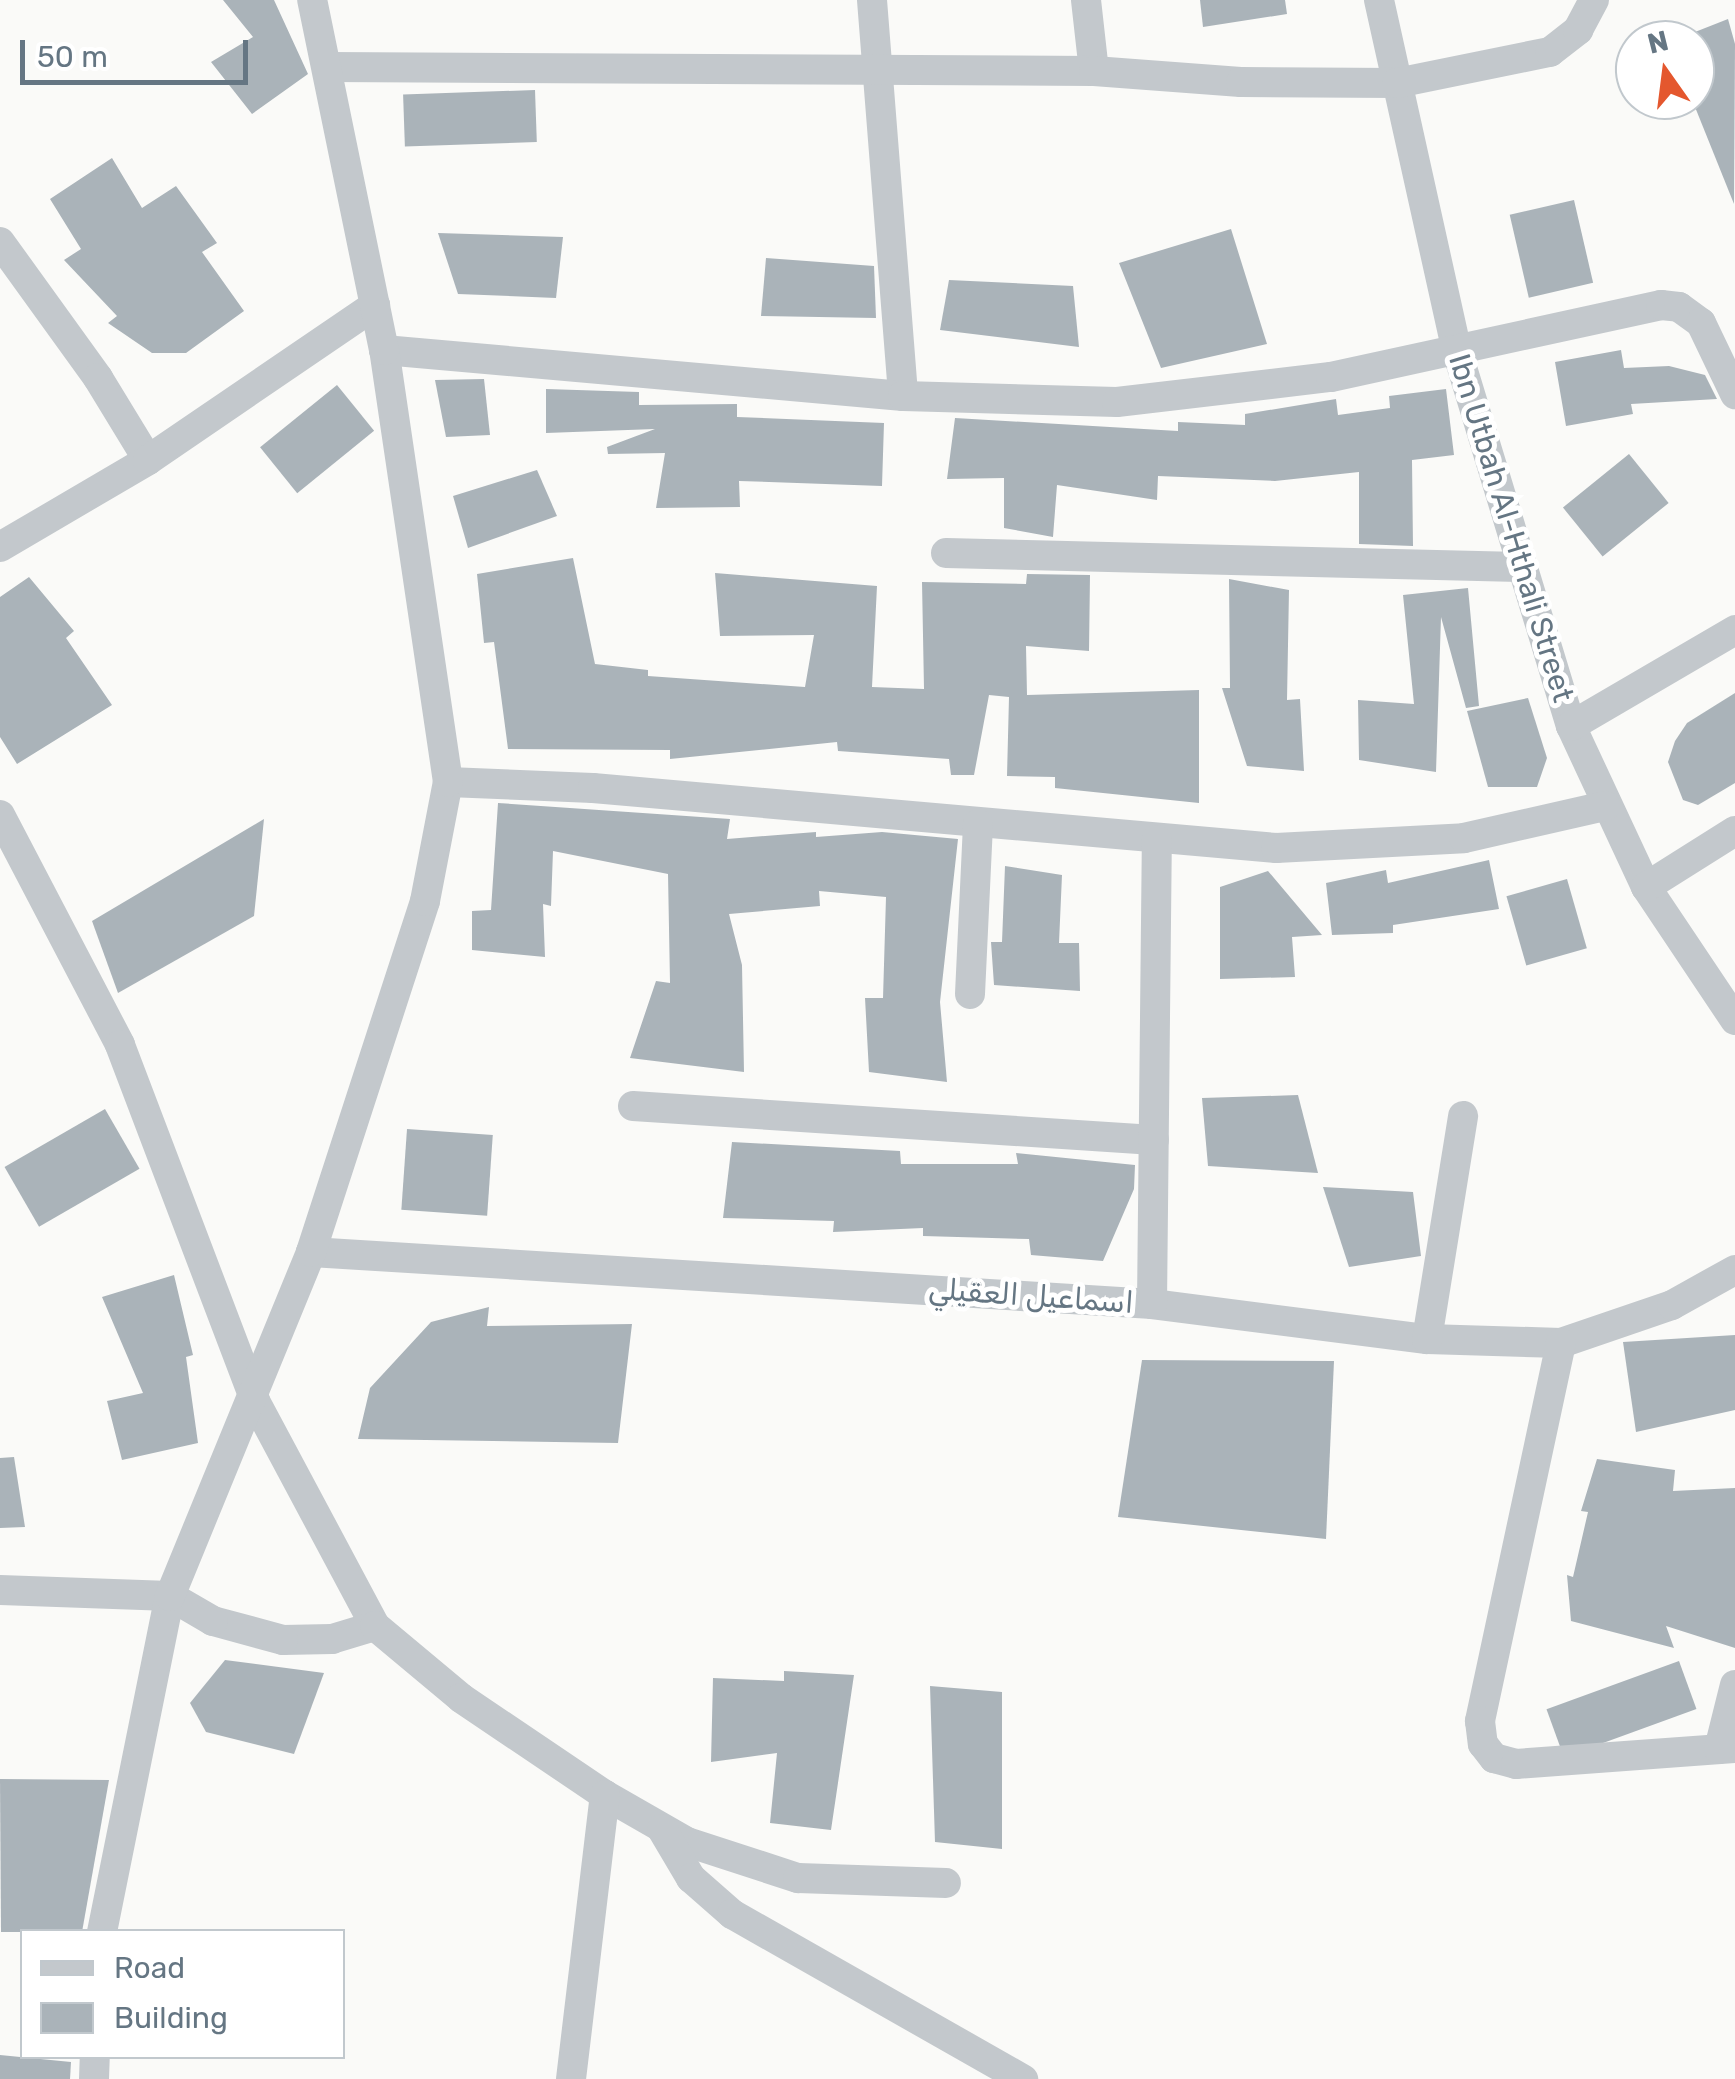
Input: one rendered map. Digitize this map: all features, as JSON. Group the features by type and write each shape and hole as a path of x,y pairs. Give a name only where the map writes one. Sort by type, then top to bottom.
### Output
{"street":[{"path":"103,1929 170,1596 255,1401 311,1252 425,901 448,782 384,350 329,67 312,0"},
{"path":"872,0 903,396"},
{"path":"1086,0 1094,71"},
{"name":"Ibn Utbah Al-Hthali Street","path":"1379,0 1456,352 1571,726 1646,887 1735,1020"},
{"path":"329,67 1094,71 1241,82 1397,83 1550,52 1578,30 1594,0"},
{"path":"0,242 148,460"},
{"path":"0,547 148,460 375,304"},
{"path":"384,350 903,396 1172,398 1456,352 1661,305 1680,307 1702,323 1735,394"},
{"path":"946,553 1520,567"},
{"path":"1571,726 1735,630"},
{"path":"448,782 609,789 1276,848 1434,840 1606,806"},
{"path":"0,814 120,1046 255,1401 375,1626 461,1698 604,1796 729,1860 798,1878 946,1883"},
{"path":"970,994 978,824"},
{"path":"1646,887 1735,831"},
{"path":"1152,1304 1157,840"},
{"path":"633,1106 1154,1140"},
{"path":"1427,1339 1463,1116"},
{"name":"اسماعيل العقيلي","path":"311,1252 1152,1304 1427,1339 1561,1343 1672,1305 1735,1270"},
{"path":"1561,1343 1480,1722 1483,1744 1494,1758 1516,1764 1727,1749 1735,1685"},
{"path":"0,1590 170,1596 213,1621 283,1640 332,1639 375,1626"},
{"path":"571,2079 604,1796"},
{"path":"660,1827 691,1878 732,1914 1023,2079"}],"building":[{"path":"223,0 274,0 308,74 252,114 211,62 253,37"},
{"path":"1200,0 1285,0 1287,14 1203,27"},
{"path":"1728,19 1735,44 1734,204 1700,120 1715,120 1715,24"},
{"path":"535,90 537,142 405,147 403,95"},
{"path":"112,158 142,208 176,186 217,243 202,252 244,311 186,353 152,353 108,323 117,316 64,260 81,249 50,199"},
{"path":"1574,200 1593,283 1529,298 1510,215"},
{"path":"1231,229 1267,344 1161,368 1119,263"},
{"path":"438,233 563,237 556,298 458,294"},
{"path":"766,258 874,266 876,318 761,316"},
{"path":"949,280 1073,286 1079,347 940,330"},
{"path":"1621,350 1624,368 1669,366 1705,375 1717,399 1631,404 1633,414 1566,426 1555,362"},
{"path":"484,379 490,435 446,437 435,380"},
{"path":"337,385 374,431 297,493 260,447"},
{"path":"546,389 639,392 639,405 737,404 737,417 884,423 882,486 739,481 740,507 656,508 665,453 608,454 607,447 655,429 546,433"},
{"path":"1446,389 1454,455 1412,460 1413,546 1359,544 1359,472 1275,481 1158,476 1157,500 1057,485 1053,537 1004,528 1004,478 947,479 955,418 1178,431 1178,422 1245,425 1245,414 1336,399 1338,415 1390,408 1389,396"},
{"path":"1629,454 1669,503 1603,556 1563,507"},
{"path":"537,470 557,516 468,548 453,496"},
{"path":"573,558 595,664 648,670 648,676 805,687 814,635 720,636 715,573 877,586 872,687 924,689 922,582 1026,584 1027,574 1090,575 1089,651 1026,646 1027,695 1199,690 1199,803 1055,788 1055,777 1007,776 1009,697 989,695 974,775 951,775 949,759 838,751 837,742 670,759 670,750 508,749 494,642 484,643 477,574"},
{"path":"29,577 74,631 66,638 112,705 17,764 0,737 0,597"},
{"path":"1229,579 1289,590 1287,700 1300,699 1304,771 1247,766 1222,688 1230,688"},
{"path":"1468,588 1479,706 1466,708 1441,617 1436,772 1359,760 1358,700 1414,704 1403,595"},
{"path":"1735,693 1735,783 1698,805 1683,800 1668,762 1675,741 1687,723"},
{"path":"1528,698 1547,758 1537,787 1488,787 1467,711"},
{"path":"498,803 730,819 727,839 882,832 958,839 940,1002 947,1082 869,1072 865,998 883,998 886,897 819,891 820,906 729,914 742,965 744,1072 630,1058 656,981 670,983 668,874 553,851 551,906 543,904 545,957 472,950 472,911 491,910"},
{"path":"264,819 254,916 118,993 92,921"},
{"path":"1489,860 1499,909 1393,925 1393,933 1332,935 1326,883 1386,870 1388,883"},
{"path":"1005,866 1062,875 1059,943 1079,943 1080,991 994,985 991,942 1002,942"},
{"path":"1268,871 1322,935 1292,937 1295,977 1220,979 1220,887"},
{"path":"1567,879 1587,948 1526,966 1506,896"},
{"path":"1298,1095 1318,1173 1208,1166 1202,1098"},
{"path":"105,1109 140,1169 39,1227 5,1167"},
{"path":"407,1129 493,1135 487,1216 401,1210"},
{"path":"732,1142 900,1151 901,1164 1018,1164 1016,1153 1135,1165 1134,1189 1103,1261 1031,1255 1029,1239 923,1236 923,1228 833,1232 834,1221 723,1218"},
{"path":"1323,1187 1413,1192 1421,1256 1349,1267"},
{"path":"174,1275 193,1355 186,1357 198,1443 122,1460 107,1401 143,1393 102,1297"},
{"path":"489,1307 487,1326 632,1324 618,1443 358,1439 370,1388 431,1322"},
{"path":"1735,1335 1735,1410 1636,1432 1623,1342"},
{"path":"1142,1360 1334,1361 1326,1539 1118,1517"},
{"path":"14,1457 25,1527 0,1528 0,1458"},
{"path":"1597,1459 1675,1470 1673,1491 1735,1488 1735,1648 1666,1626 1674,1648 1571,1621 1567,1575 1573,1577 1588,1512 1581,1511"},
{"path":"225,1660 324,1673 294,1754 206,1732 190,1703"},
{"path":"1679,1661 1696,1709 1564,1757 1547,1709"},
{"path":"784,1671 854,1675 831,1830 770,1823 777,1753 711,1762 713,1678 784,1681"},
{"path":"930,1686 1002,1692 1002,1849 935,1842"},
{"path":"0,1779 109,1780 83,1929 1,1932"},
{"path":"0,2055 71,2062 70,2079 0,2079"}]}
